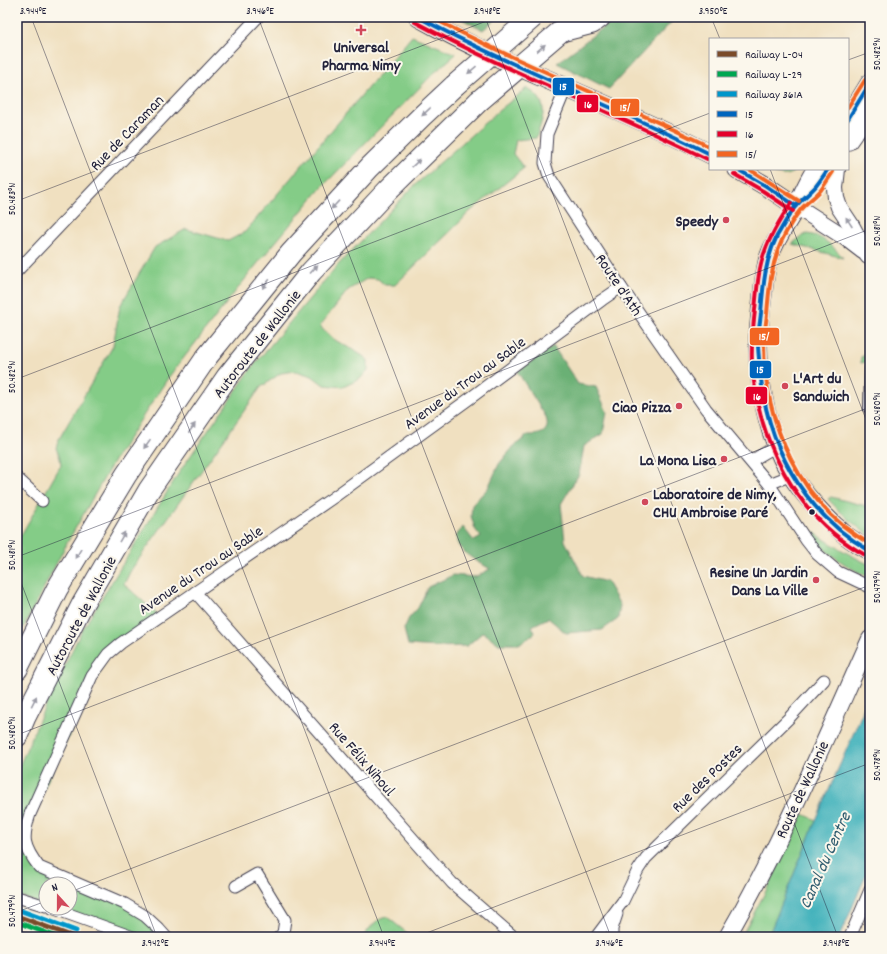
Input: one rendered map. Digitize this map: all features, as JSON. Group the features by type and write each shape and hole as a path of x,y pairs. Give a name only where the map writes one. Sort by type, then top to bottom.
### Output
{"highway":[{"name":"Autoroute de Wallonie","path":"17,669 57,589 122,482 206,358 291,254 370,167 454,86 533,17"},
{"name":"Autoroute de Wallonie","path":"17,736 82,605 149,490 227,377 311,272 388,190 479,101 579,17"},
{"path":"561,31 592,23 600,17"}],"main road":[{"path":"418,17 450,34 566,88 658,128 709,154"},
{"path":"849,117 870,83"},
{"path":"849,140 870,110"},
{"path":"815,170 775,241 768,261 758,344 761,384 767,412 778,447 792,475 814,505 827,519 854,542 870,551"},
{"path":"796,206 816,186 827,170"},
{"path":"837,170 835,188 836,198 869,257"},
{"path":"745,172 846,238 869,257"},
{"name":"Route de Wallonie","path":"727,937 761,874 784,827 870,639"}],"street":[{"name":"Rue de Caraman","path":"17,271 258,17"},
{"name":"Route d'Ath","path":"566,88 547,134 545,163 549,176 621,287 706,409 769,484 806,540 817,554 838,572 870,587"},
{"name":"Avenue du Trou au Sable","path":"166,937 145,916 125,904 39,867 30,856 24,842 25,828 30,814 87,686 99,666 108,654 121,643 334,497 621,287"},
{"path":"751,461 778,447"},
{"path":"769,484 792,475"},
{"path":"17,478 42,501"},
{"name":"Rue Félix Nihoul","path":"195,592 452,883 514,937"},
{"name":"Rue des Postes","path":"596,937 620,904 646,858 789,718 824,680"},
{"path":"236,886 257,874 285,920 283,933 279,937"},
{"path":"850,937 870,890"},
{"path":"17,897 38,904"},
{"name":"Rue des Postes","path":"612,937 612,929 620,904"},
{"path":"74,916 133,937"}],"lane":[{"path":"870,367 868,368 869,387 867,409 870,409"}],"green space":[{"path":"458,17 498,17 483,30"},
{"path":"617,17 676,17 609,89 557,63"},
{"path":"412,36 456,54 434,73 321,188 253,269 168,378 115,459 67,543 17,640 17,541 61,465 56,448 59,439 113,346 120,306 155,247 186,229 228,241 245,232"},
{"path":"527,88 534,93 542,104 543,116 536,138 516,140 513,154 524,168 467,214 395,285 385,285 378,279 368,278 348,290 320,326 330,337 368,360 368,370 360,379 343,387 324,385 312,376 296,371 281,373 261,387 131,570 124,584 159,616 108,654 25,828 39,867 60,876 38,876 38,903 17,895 17,771 46,704 81,632 180,471 254,365 336,267 415,185 497,112"},
{"path":"768,170 795,170 786,175 774,173"},
{"path":"807,234 823,239 843,258 792,244"},
{"path":"553,346 578,384 596,387 607,412 603,434 584,446 579,474 561,504 565,541 583,576 607,582 620,605 618,619 602,630 566,633 548,618 532,626 535,633 519,644 499,644 483,632 467,646 436,647 408,645 404,629 409,618 418,608 428,587 453,575 475,577 490,569 474,560 463,551 457,541 457,535 463,527 474,541 481,537 475,529 471,516 472,505 488,488 499,464 513,447 528,435 540,434 546,430 546,417 517,371"},
{"path":"870,353 870,361 861,363 861,357"},
{"path":"831,497 870,507 870,536 853,523 828,499"},
{"path":"794,518 850,555 870,565 870,576 864,575 855,570 823,549 801,529"},
{"path":"803,814 816,820 768,937 741,937 767,889"},
{"path":"78,884 125,904 166,937 133,937 74,916 78,916"},
{"path":"387,917 412,937 363,937 376,922"},
{"path":"17,928 32,933 29,937 17,937"}],"water":[{"name":"Canal du Centre","path":"870,692 870,865 840,937 768,937 863,711 863,706"}],"rail line":[{"name":"361A","path":"19,910 76,931"},
{"name":"L-04","path":"17,916 74,937"},
{"name":"L-29","path":"17,922 57,937"}],"transit line":[{"name":"15","path":"418,17 490,53 674,136 709,154"},
{"name":"15/","path":"431,17 500,51 709,147"},
{"name":"16","path":"415,22 487,58 671,141 707,159"},
{"name":"15/","path":"849,105 865,80"},
{"name":"15","path":"849,117 870,83"},
{"name":"15","path":"739,170 796,206"},
{"name":"15/","path":"751,170 799,201"},
{"name":"15","path":"827,170 816,186 798,203 788,216 773,245 767,264 758,336 763,395 779,449 807,496 825,517 846,535 870,551"},
{"name":"15/","path":"833,172 821,190 803,206 793,220 782,240 775,258 771,277 764,344 766,374 771,403 779,432 791,459 806,484 824,507 845,527 870,544"},
{"name":"16","path":"734,174 793,211"},
{"name":"16","path":"791,203 770,238 759,272 752,349 755,391 762,420 772,448 785,474 801,498 820,521 842,540 867,556"}],"place":[{"name":"Universal Pharma Nimy","path":"361,30"},
{"name":"Speedy","path":"726,220"},
{"name":"L'Art du Sandwich","path":"785,386"},
{"name":"Ciao Pizza","path":"679,406"},
{"name":"La Mona Lisa","path":"724,459"},
{"name":"Laboratoire de Nimy, CHU Ambroise Paré","path":"645,502"},
{"name":"Resine Un Jardin Dans La Ville","path":"816,580"}]}
